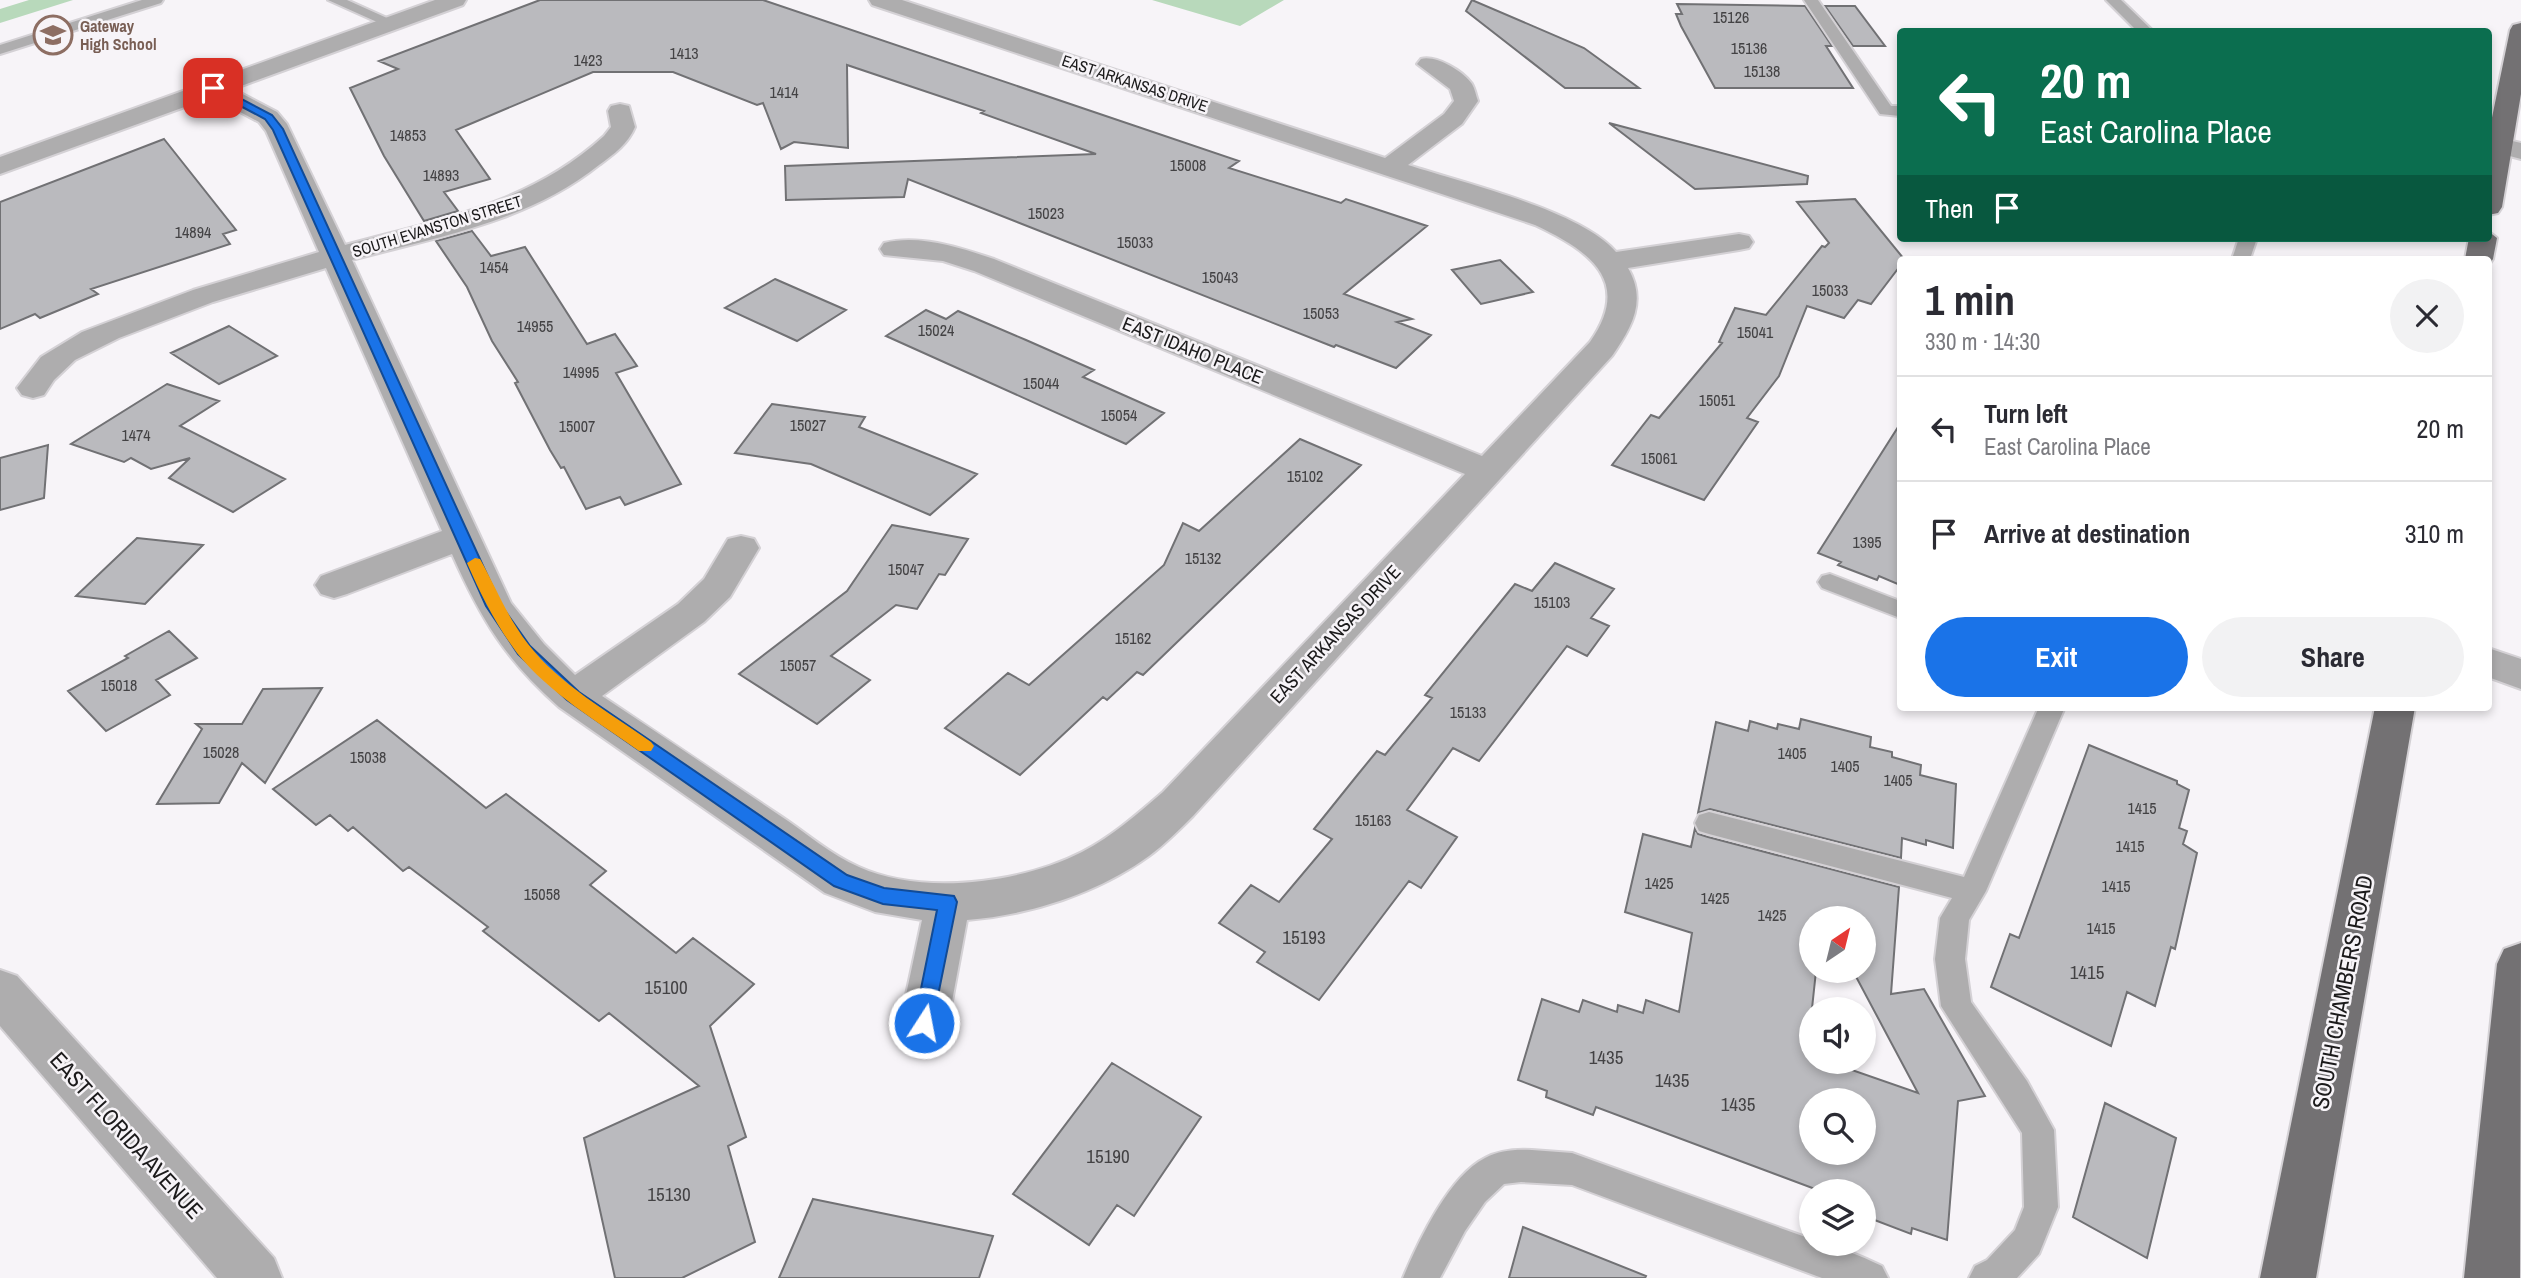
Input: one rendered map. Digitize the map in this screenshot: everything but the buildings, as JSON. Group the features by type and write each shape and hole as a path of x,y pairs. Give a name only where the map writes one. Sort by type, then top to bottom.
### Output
{"main road":[{"path":"2492,197 2511,149 2521,30"},
{"name":"SOUTH CHAMBERS ROAD","path":"2288,1278 2394,711"},
{"path":"2492,1278 2521,964"}],"street":[{"path":"0,166 455,0"},
{"name":"EAST ARKANSAS DRIVE","path":"213,88 273,121 494,606 509,630 538,665 573,696 841,880 883,896 914,901 947,902 990,897 1044,885 1087,870 1144,836 1178,804 1615,332 1624,313 1624,293 1609,262 1585,239 1557,224 880,0"},
{"path":"1390,167 1452,119 1466,102 1461,86 1429,64"},
{"name":"SOUTH EVANSTON STREET","path":"33,388 41,374 59,357 100,336 206,295 485,214 541,193 569,177 616,138 623,127 620,111"},
{"path":"1609,262 1739,242"},
{"name":"EAST IDAHO PLACE","path":"894,249 935,251 984,265 1487,471"},
{"path":"334,585 464,537"},
{"path":"573,696 691,612 717,587 741,548"},
{"path":"2492,663 2521,674"},
{"path":"924,1023 947,902"},
{"name":"EAST FLORIDA AVENUE","path":"0,991 254,1278"}],"lane":[{"path":"0,50 156,0"},
{"path":"335,0 391,23"},
{"path":"1811,0 1886,111 1897,111"},
{"path":"2113,0 2143,28"},
{"path":"1830,582 1897,609"},
{"path":"1987,1278 1999,1272 2027,1242 2041,1207 2038,1130 2016,1092 1956,1006 1950,959 1955,918 1972,891 2050,711"},
{"path":"1709,823 1972,891"},
{"path":"1421,1278 1472,1190 1496,1169 1524,1167 1572,1169 1870,1278"}],"green space":[{"path":"29,0 73,0 0,23 0,9"},
{"path":"1152,0 1284,0 1240,26"}],"slow traffic":[{"path":"475,563 494,606 524,650 573,696 645,746"}],"place":[{"name":"Gateway High School","path":"53,35"}],"route":[{"path":"213,88 268,117 278,129 494,606 524,650 573,696 841,880 883,896 947,902 924,1023"}]}
